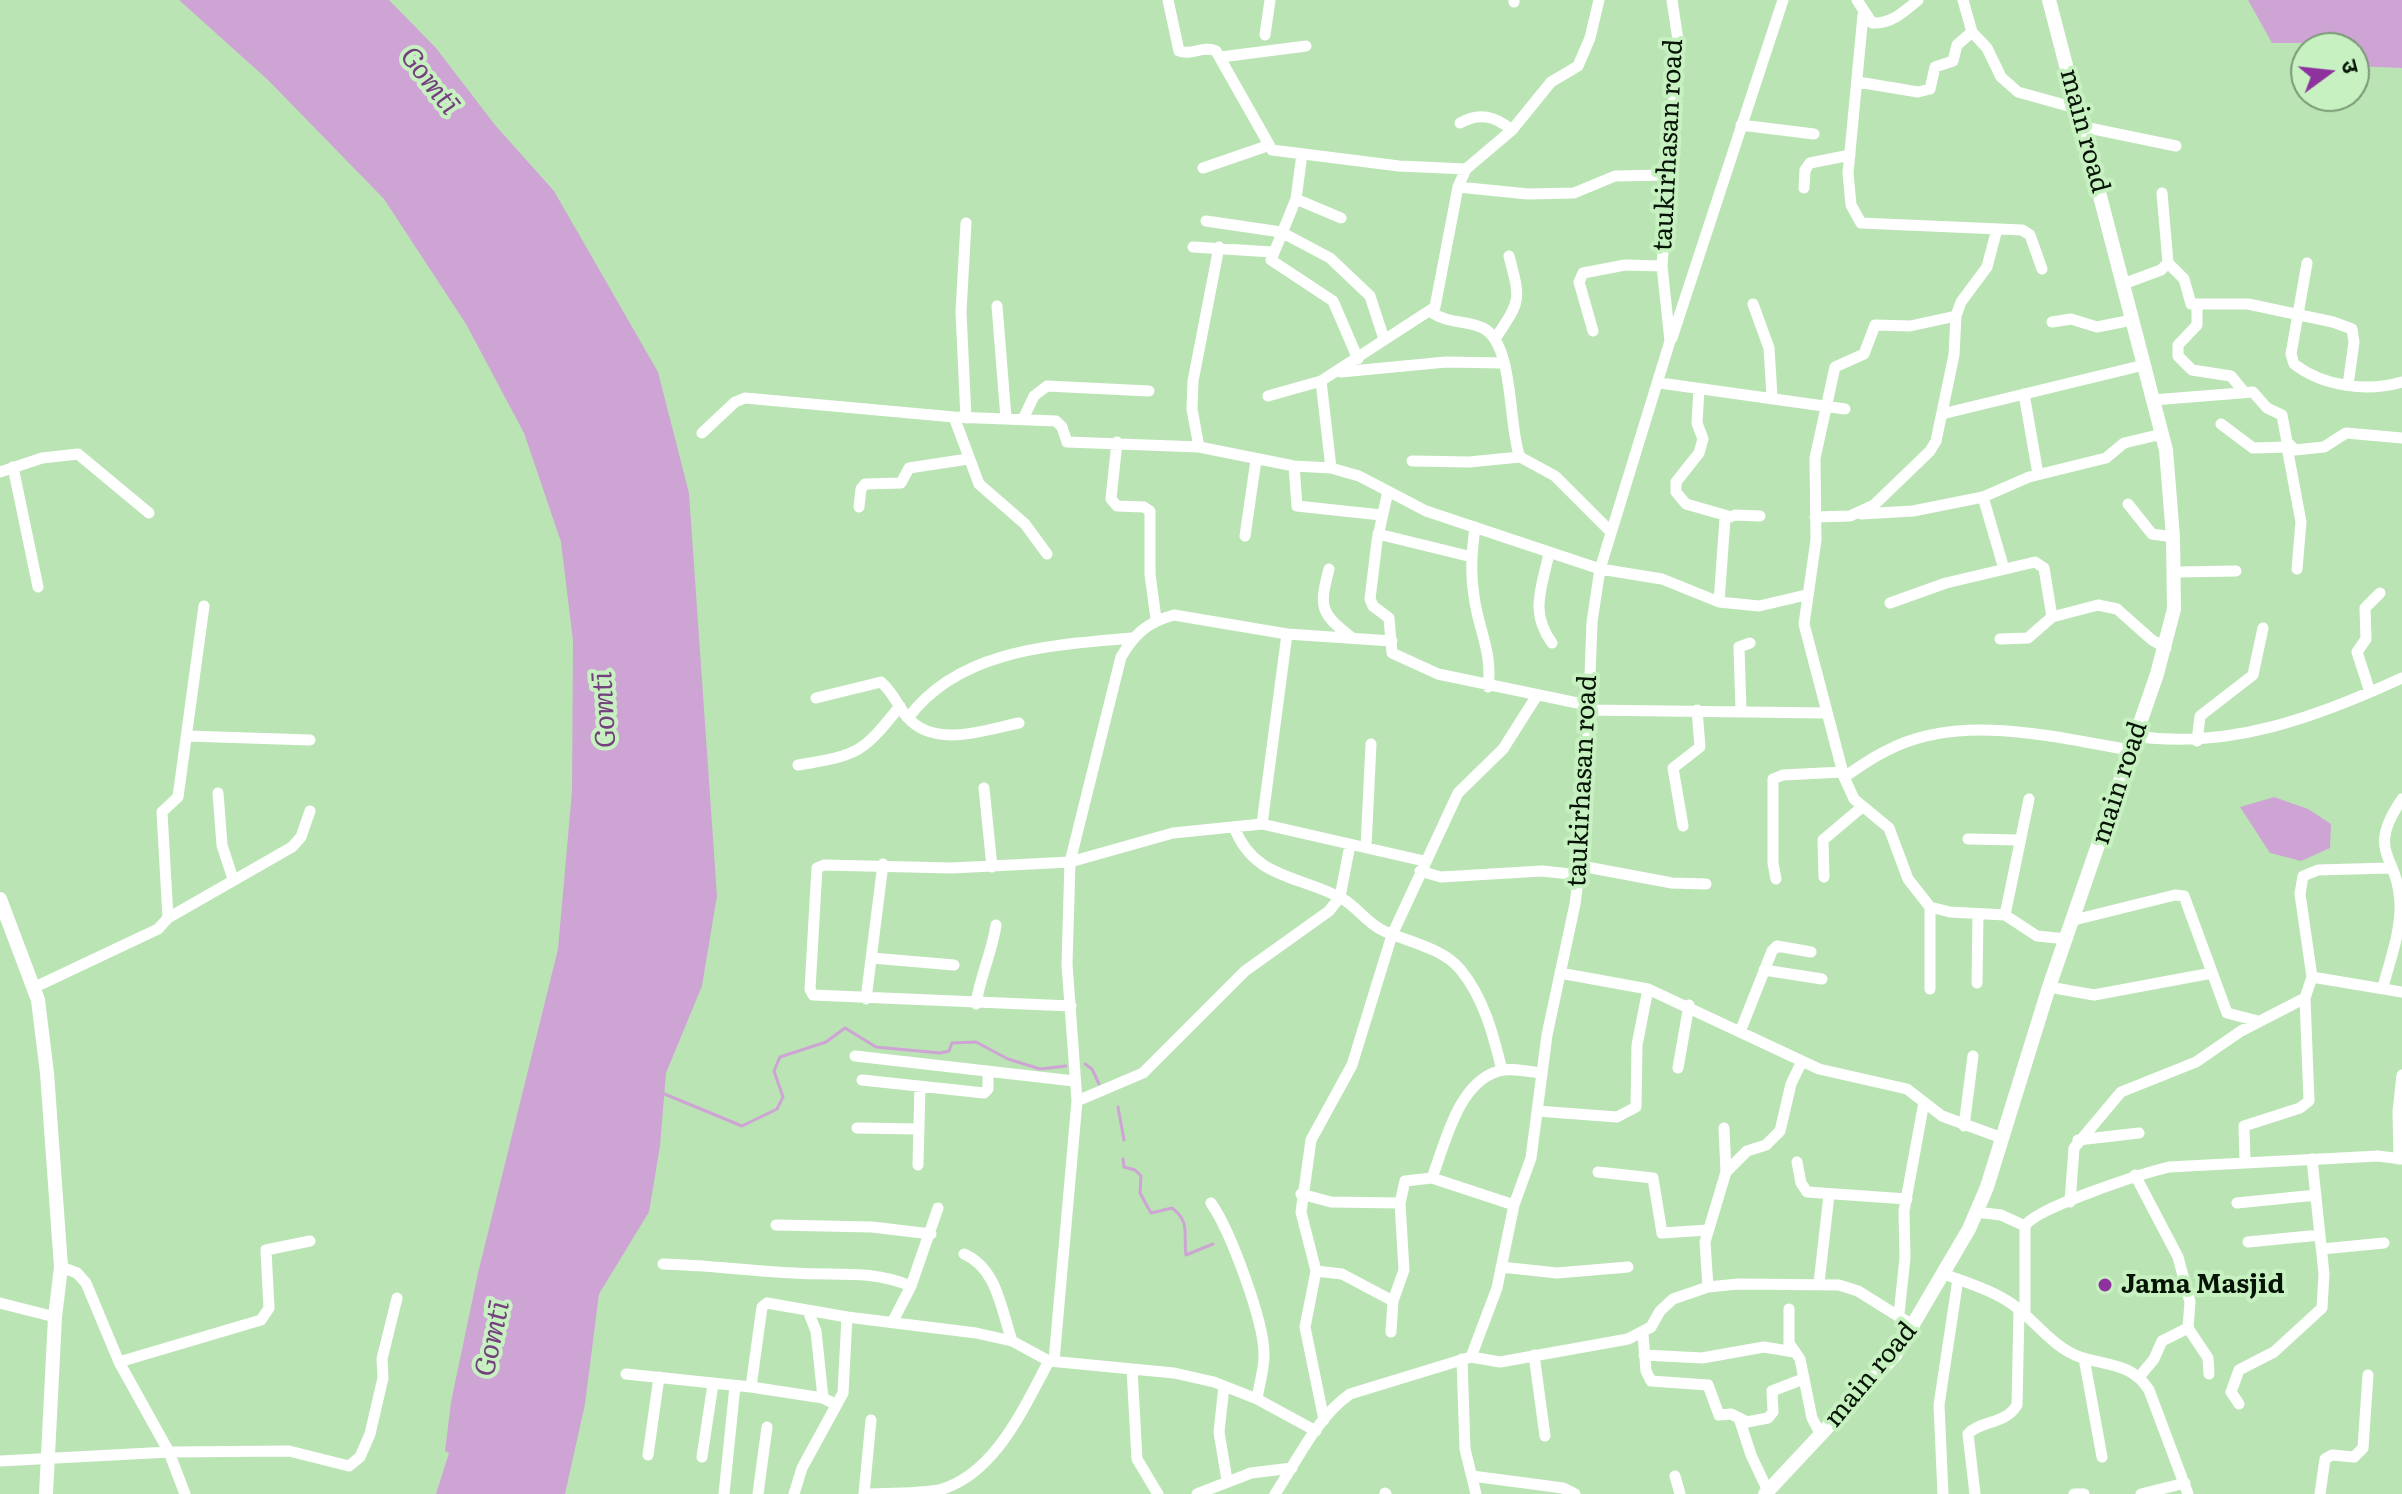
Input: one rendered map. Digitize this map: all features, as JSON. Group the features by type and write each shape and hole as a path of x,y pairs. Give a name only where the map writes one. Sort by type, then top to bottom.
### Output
{"main road":[{"name":"main road","path":"1766,1492 1875,1378 1951,1276 2002,1138 2049,987 2166,648 2174,609 2173,537 2162,434 2050,1"},
{"path":"0,899 4,923 38,1000 47,1073 61,1267 55,1317 46,1494"}],"street":[{"path":"1168,0 1179,51 1184,53 1210,48 1221,57 1267,146 1278,152 1399,166 1466,169"},
{"path":"1265,35 1270,0"},
{"path":"1268,396 1287,394 1321,381 1431,312 1438,300 1458,187 1466,169 1512,130 1551,82 1582,60 1599,0"},
{"name":"taukirhasan road","path":"1466,1358 1501,1267 1514,1205 1531,1158 1542,1073 1580,871 1587,707 1600,569 1609,530 1660,383 1670,341 1662,266 1666,175 1678,40 1672,0"},
{"path":"1670,341 1783,0"},
{"path":"1857,0 1863,15 1850,155 1851,205 1861,223 2027,232 2042,269"},
{"path":"1863,15 1872,23 1879,24 1892,19 1918,0"},
{"path":"1963,0 1972,32 1987,48 2001,77 2018,92 2079,109"},
{"path":"1858,82 1918,92 1930,89 1935,67 1953,61 1957,45 1972,32"},
{"path":"1221,57 1306,46"},
{"path":"1460,123 1478,115 1500,120 1512,130"},
{"path":"1741,125 1814,134"},
{"path":"2084,127 2176,146"},
{"path":"1203,168 1267,146"},
{"path":"1302,154 1296,199 1272,252 1273,263 1333,301 1358,359"},
{"path":"1804,188 1805,170 1810,163 1850,155"},
{"path":"1458,187 1528,194 1574,193 1615,176 1666,175"},
{"path":"2162,193 2168,263 2184,279 2188,299 2197,304 2248,304 2352,329 2354,342 2348,385"},
{"path":"1296,199 1341,218"},
{"path":"1206,221 1281,232 1330,258 1363,286 1370,296 1384,339"},
{"path":"966,223 961,300 960,417 968,459 979,484 1025,524 1047,554"},
{"path":"1857,515 1874,505 1930,451 1936,441 1954,355 1956,316 1961,302 1987,267 1997,229"},
{"path":"1193,247 1272,252"},
{"path":"1199,447 1192,409 1193,381 1219,247"},
{"path":"1495,339 1516,307 1519,295 1509,256"},
{"path":"2123,284 2168,263"},
{"path":"2307,263 2291,354 2294,364 2348,385 2371,390 2402,382"},
{"path":"1593,331 1579,282 1583,273 1625,265 1662,266"},
{"path":"1753,304 1769,348 1772,396"},
{"path":"2197,304 2197,325 2178,345 2178,356 2192,370 2231,376 2244,392"},
{"path":"997,306 1006,418"},
{"path":"1431,312 1448,322 1483,328 1495,339 1520,457"},
{"path":"1930,989 1930,907 1908,879 1889,828 1862,807 1843,775 1804,624 1816,540 1815,458 1835,367 1864,354 1875,325 1910,326 1956,316"},
{"path":"2052,322 2071,319 2097,327 2132,320"},
{"path":"1336,373 1446,362 1502,363"},
{"path":"1942,414 2144,365"},
{"path":"1321,381 1331,468"},
{"path":"1660,383 1772,396 1845,409"},
{"path":"1023,419 1034,396 1047,386 1149,391"},
{"path":"1699,389 1697,423 1703,439 1699,453 1676,482 1676,492 1686,504 1728,516 1760,516"},
{"path":"2153,400 2253,392 2267,408 2282,415 2301,522 2297,569"},
{"path":"2024,394 2038,474"},
{"path":"702,433 735,402 745,398 1059,423 1067,442 1199,447 1256,460 1331,468 1359,476 1426,511 1600,569 1662,579 1719,602 1759,606 1806,595"},
{"path":"2221,424 2253,448 2324,447 2346,433 2402,438"},
{"path":"1815,517 1913,511 1983,497 2038,474 2106,458 2124,443 2162,434"},
{"path":"1117,442 1111,499 1117,506 1144,507 1150,511 1150,574 1156,619"},
{"path":"0,472 42,458 78,454 149,513"},
{"path":"1412,461 1520,457 1555,476 1609,530"},
{"path":"859,507 861,489 865,484 901,483 909,468 968,459"},
{"path":"1245,536 1256,460"},
{"path":"1294,466 1297,506 1381,515"},
{"path":"13,467 38,587"},
{"path":"1388,491 1381,515 1370,599 1373,606 1389,618 1392,653 1411,664 1488,687 1587,707 1826,713"},
{"path":"1983,497 2004,569"},
{"path":"2128,504 2152,534 2173,537"},
{"path":"1719,602 1722,528 1728,516"},
{"path":"1475,527 1472,557 1474,597 1491,658 1488,687"},
{"path":"1378,534 1472,557"},
{"path":"1549,553 1537,615 1539,626 1552,643"},
{"path":"1890,603 1946,583 2042,563 2052,617"},
{"path":"1329,569 1323,606 1330,621 1352,638"},
{"path":"2175,572 2236,571"},
{"path":"2370,692 2357,652 2366,639 2365,608 2380,593"},
{"path":"168,918 162,812 178,797 204,606"},
{"path":"2000,639 2028,638 2052,617 2066,611 2108,607 2126,615 2152,640 2166,648"},
{"path":"871,1420 864,1494 938,1490 959,1482 982,1465 1052,1361 1077,1101 1067,931 1070,862 1121,657 1132,638 1156,619 1174,615 1287,634 1392,641"},
{"path":"2197,741 2200,716 2253,675 2263,628"},
{"path":"1262,824 1287,634"},
{"path":"908,718 928,694 974,666 1008,655 1068,644 1132,638"},
{"path":"1741,711 1739,647 1750,643"},
{"path":"1776,879 1773,863 1773,779 1783,775 1843,775 1887,750 1913,740 1990,728 2132,743 2197,741 2272,728 2402,678"},
{"path":"816,698 881,682 908,718 923,731 943,735 1019,723"},
{"path":"1324,1420 1305,1327 1316,1271 1301,1212 1301,1194 1311,1140 1352,1065 1392,935 1458,793 1503,749 1536,697"},
{"path":"798,765 855,754 875,738 900,706"},
{"path":"1683,826 1672,772 1677,764 1700,747 1697,710"},
{"path":"187,736 310,740"},
{"path":"1366,847 1371,744"},
{"path":"984,788 992,867"},
{"path":"218,793 222,845 233,879"},
{"path":"2005,915 2029,799"},
{"path":"2383,987 2400,914 2397,885 2384,854 2384,832 2402,799"},
{"path":"1824,877 1823,840 1862,807"},
{"path":"33,988 158,929 168,918 292,847 301,837 310,811"},
{"path":"1071,1006 866,999 811,993 817,868 824,865 883,864 992,867 1070,862 1173,833 1262,824 1366,847 1422,866 1441,877 1580,871 1672,883 1706,884"},
{"path":"1234,827 1246,854 1276,874 1344,900 1378,928 1444,955 1460,969 1484,1009 1502,1070"},
{"path":"1968,839 2020,840"},
{"path":"1077,1101 1143,1073 1235,980 1344,900 1350,845"},
{"path":"866,999 883,864"},
{"path":"2245,1162 2244,1126 2300,1108 2309,1101 2305,998 2312,977 2300,894 2303,876 2318,870 2389,868"},
{"path":"2074,920 2175,895 2184,896 2227,1013 2261,1021"},
{"path":"1930,907 2005,915 2032,934 2067,939"},
{"path":"1977,983 1978,914"},
{"path":"976,1004 981,972 991,953 996,925"},
{"path":"1740,1032 1764,970 1777,946 1811,952"},
{"path":"872,958 954,965"},
{"path":"1764,970 1822,979"},
{"path":"1560,973 1648,989 1689,1005 1802,1061 1846,1077 1907,1089 1964,1126 2002,1138"},
{"path":"2049,987 2094,995 2212,973"},
{"path":"2312,977 2402,992"},
{"path":"1537,1111 1617,1117 1636,1107 1637,1045 1648,989"},
{"path":"2070,1202 2071,1159 2078,1140 2121,1092 2196,1062 2261,1021 2305,998"},
{"path":"1678,1068 1689,1005"},
{"path":"855,1056 1074,1081"},
{"path":"1964,1126 1973,1056"},
{"path":"1726,1172 1747,1151 1766,1145 1780,1131 1791,1084 1802,1061"},
{"path":"1432,1178 1467,1096 1484,1078 1502,1070 1542,1073"},
{"path":"862,1080 984,1093 988,1089 988,1071"},
{"path":"1975,1494 1968,1434 1971,1429 2000,1421 2017,1405 2025,1226 2037,1215 2135,1175 2169,1167 2312,1159 2401,1159 2398,1111 2402,1075"},
{"path":"918,1165 920,1086"},
{"path":"1899,1314 1907,1199 1924,1102"},
{"path":"857,1128 919,1129"},
{"path":"1708,1287 1705,1255 1708,1230 1726,1172 1724,1128"},
{"path":"2078,1140 2139,1133"},
{"path":"2239,1404 2231,1392 2239,1370 2274,1352 2322,1308 2322,1249 2312,1159"},
{"path":"1797,1162 1803,1189 1829,1195 1907,1199"},
{"path":"1598,1172 1653,1178 1662,1233 1708,1230"},
{"path":"2135,1175 2178,1257 2190,1302 2188,1328 2208,1358 2209,1374"},
{"path":"1391,1332 1393,1301 1404,1270 1400,1203 1405,1181 1432,1178 1514,1205"},
{"path":"1301,1194 1331,1202 1400,1203"},
{"path":"1819,1283 1829,1195"},
{"path":"2237,1203 2316,1195"},
{"path":"1211,1203 1223,1219 1259,1325 1264,1354 1257,1399"},
{"path":"893,1321 911,1286 938,1208"},
{"path":"1976,1212 2001,1215 2025,1226"},
{"path":"776,1225 872,1227 931,1234"},
{"path":"2248,1242 2320,1235"},
{"path":"119,1362 261,1320 269,1308 266,1250 310,1241"},
{"path":"2322,1249 2384,1243"},
{"path":"964,1254 980,1261 989,1273 1012,1341"},
{"path":"663,1264 729,1266 794,1273 883,1275 911,1286"},
{"path":"61,1267 77,1273 86,1283 119,1362 169,1452 185,1494"},
{"path":"1501,1267 1557,1273 1628,1267"},
{"path":"1316,1271 1342,1274 1393,1301"},
{"path":"1943,1494 1939,1405 1951,1276 2003,1298 2053,1341 2084,1358 2125,1368 2140,1376 2149,1390 2186,1488 2141,1494"},
{"path":"1803,1379 1772,1391 1773,1412 1768,1418 1747,1422 1717,1414 1708,1385 1651,1381 1646,1371 1643,1334 1666,1303 1708,1287 1819,1283 1858,1291 1914,1326"},
{"path":"0,1461 169,1452 289,1451 342,1466 354,1462 370,1434 383,1378 382,1359 397,1298"},
{"path":"0,1303 55,1317"},
{"path":"751,1387 765,1303 1012,1341 1052,1361 1174,1373 1224,1386 1257,1399 1316,1431"},
{"path":"1789,1309 1789,1343 1800,1359 1812,1418 1821,1435"},
{"path":"808,1311 816,1331 823,1398"},
{"path":"794,1494 802,1468 845,1384 847,1317"},
{"path":"2140,1376 2154,1359 2162,1341 2188,1328"},
{"path":"1275,1494 1324,1420 1350,1394 1466,1358 1500,1362 1643,1334"},
{"path":"1644,1355 1702,1358 1764,1347 1794,1352"},
{"path":"1534,1355 1545,1436"},
{"path":"1466,1358 1465,1449 1476,1494"},
{"path":"2084,1358 2102,1457"},
{"path":"1132,1369 1137,1459 1158,1494"},
{"path":"626,1374 751,1387 823,1398 835,1404"},
{"path":"2320,1494 2325,1459 2332,1455 2354,1457 2361,1453 2368,1375"},
{"path":"648,1455 659,1377"},
{"path":"702,1457 713,1384"},
{"path":"724,1494 735,1386"},
{"path":"1224,1386 1219,1432 1227,1480"},
{"path":"1739,1418 1766,1492"},
{"path":"758,1494 767,1427"},
{"path":"1197,1494 1227,1480 1292,1468"},
{"path":"1472,1476 1563,1488 1575,1494"},
{"path":"1675,1476 1680,1494"},
{"path":"2074,1494 2084,1494"}],"water":[{"name":"Gomtī","path":"179,0 389,0 436,48 495,125 554,191 658,372 689,493 717,896 702,986 666,1073 660,1146 649,1212 599,1294 585,1404 565,1494 436,1494 449,1453 445,1451 451,1402 478,1273 558,949 572,791 573,641 561,542 524,433 466,324 384,199 268,80"},
{"path":"2248,0 2402,0 2402,68 2370,67 2370,32 2290,32 2290,43 2272,43"},
{"path":"2274,797 2308,809 2331,824 2330,848 2301,861 2270,853 2240,807"}],"waterway":[{"path":"662,1093 742,1126 777,1109 783,1097 774,1071 780,1057 826,1042 845,1028 876,1047 940,1053 949,1051 952,1043 976,1042 1008,1059 1040,1069 1066,1066"},
{"path":"1085,1064 1092,1069 1099,1084"},
{"path":"1118,1107 1124,1140"},
{"path":"1123,1159 1124,1167 1135,1170 1141,1176 1140,1193 1151,1213 1172,1208 1182,1218 1186,1255 1213,1244"}],"place":[{"name":"Jama Masjid","path":"2105,1285"}]}
